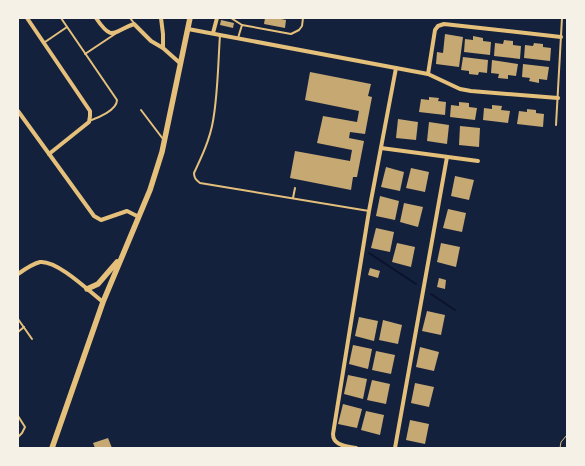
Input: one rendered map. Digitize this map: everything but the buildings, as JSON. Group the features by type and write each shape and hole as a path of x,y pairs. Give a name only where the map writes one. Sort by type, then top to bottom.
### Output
{"main road":[{"path":"52,448 103,302 156,172 190,18"},
{"path":"87,290 98,284 121,257"}],"street":[{"path":"27,18 86,105 90,116 89,122 84,127 49,154"},
{"path":"96,18 103,28 112,34 134,24 151,41 163,48 181,64"},
{"path":"161,18 163,48"},
{"path":"213,34 217,18"},
{"path":"428,74 435,30 438,26 444,24 561,37"},
{"path":"188,29 428,74 465,90 558,98"},
{"path":"356,448 336,442 333,439 333,434 369,211 396,68"},
{"path":"18,111 94,216 101,220 127,211 138,217"},
{"path":"381,148 478,160"},
{"path":"395,448 447,157"},
{"path":"18,274 40,262 54,264 64,270 103,302"}],"lane":[{"path":"61,18 117,100 116,105 102,116 89,122"},
{"path":"130,18 134,24"},
{"path":"230,18 242,25 291,34 299,30 302,26 303,18"},
{"path":"556,125 562,18"},
{"path":"238,38 242,25"},
{"path":"44,43 67,27"},
{"path":"85,54 116,33"},
{"path":"220,35 218,84 213,122 208,141 194,173 194,177 200,183 369,211"},
{"path":"140,110 164,140"},
{"path":"293,198 295,188"},
{"path":"18,319 32,338"},
{"path":"18,332 24,327"},
{"path":"18,416 25,426 22,433 18,437"}],"path":[{"path":"560,448 561,442 567,435"}],"waterway":[{"path":"369,253 416,284"},
{"path":"431,294 455,310"}]}
